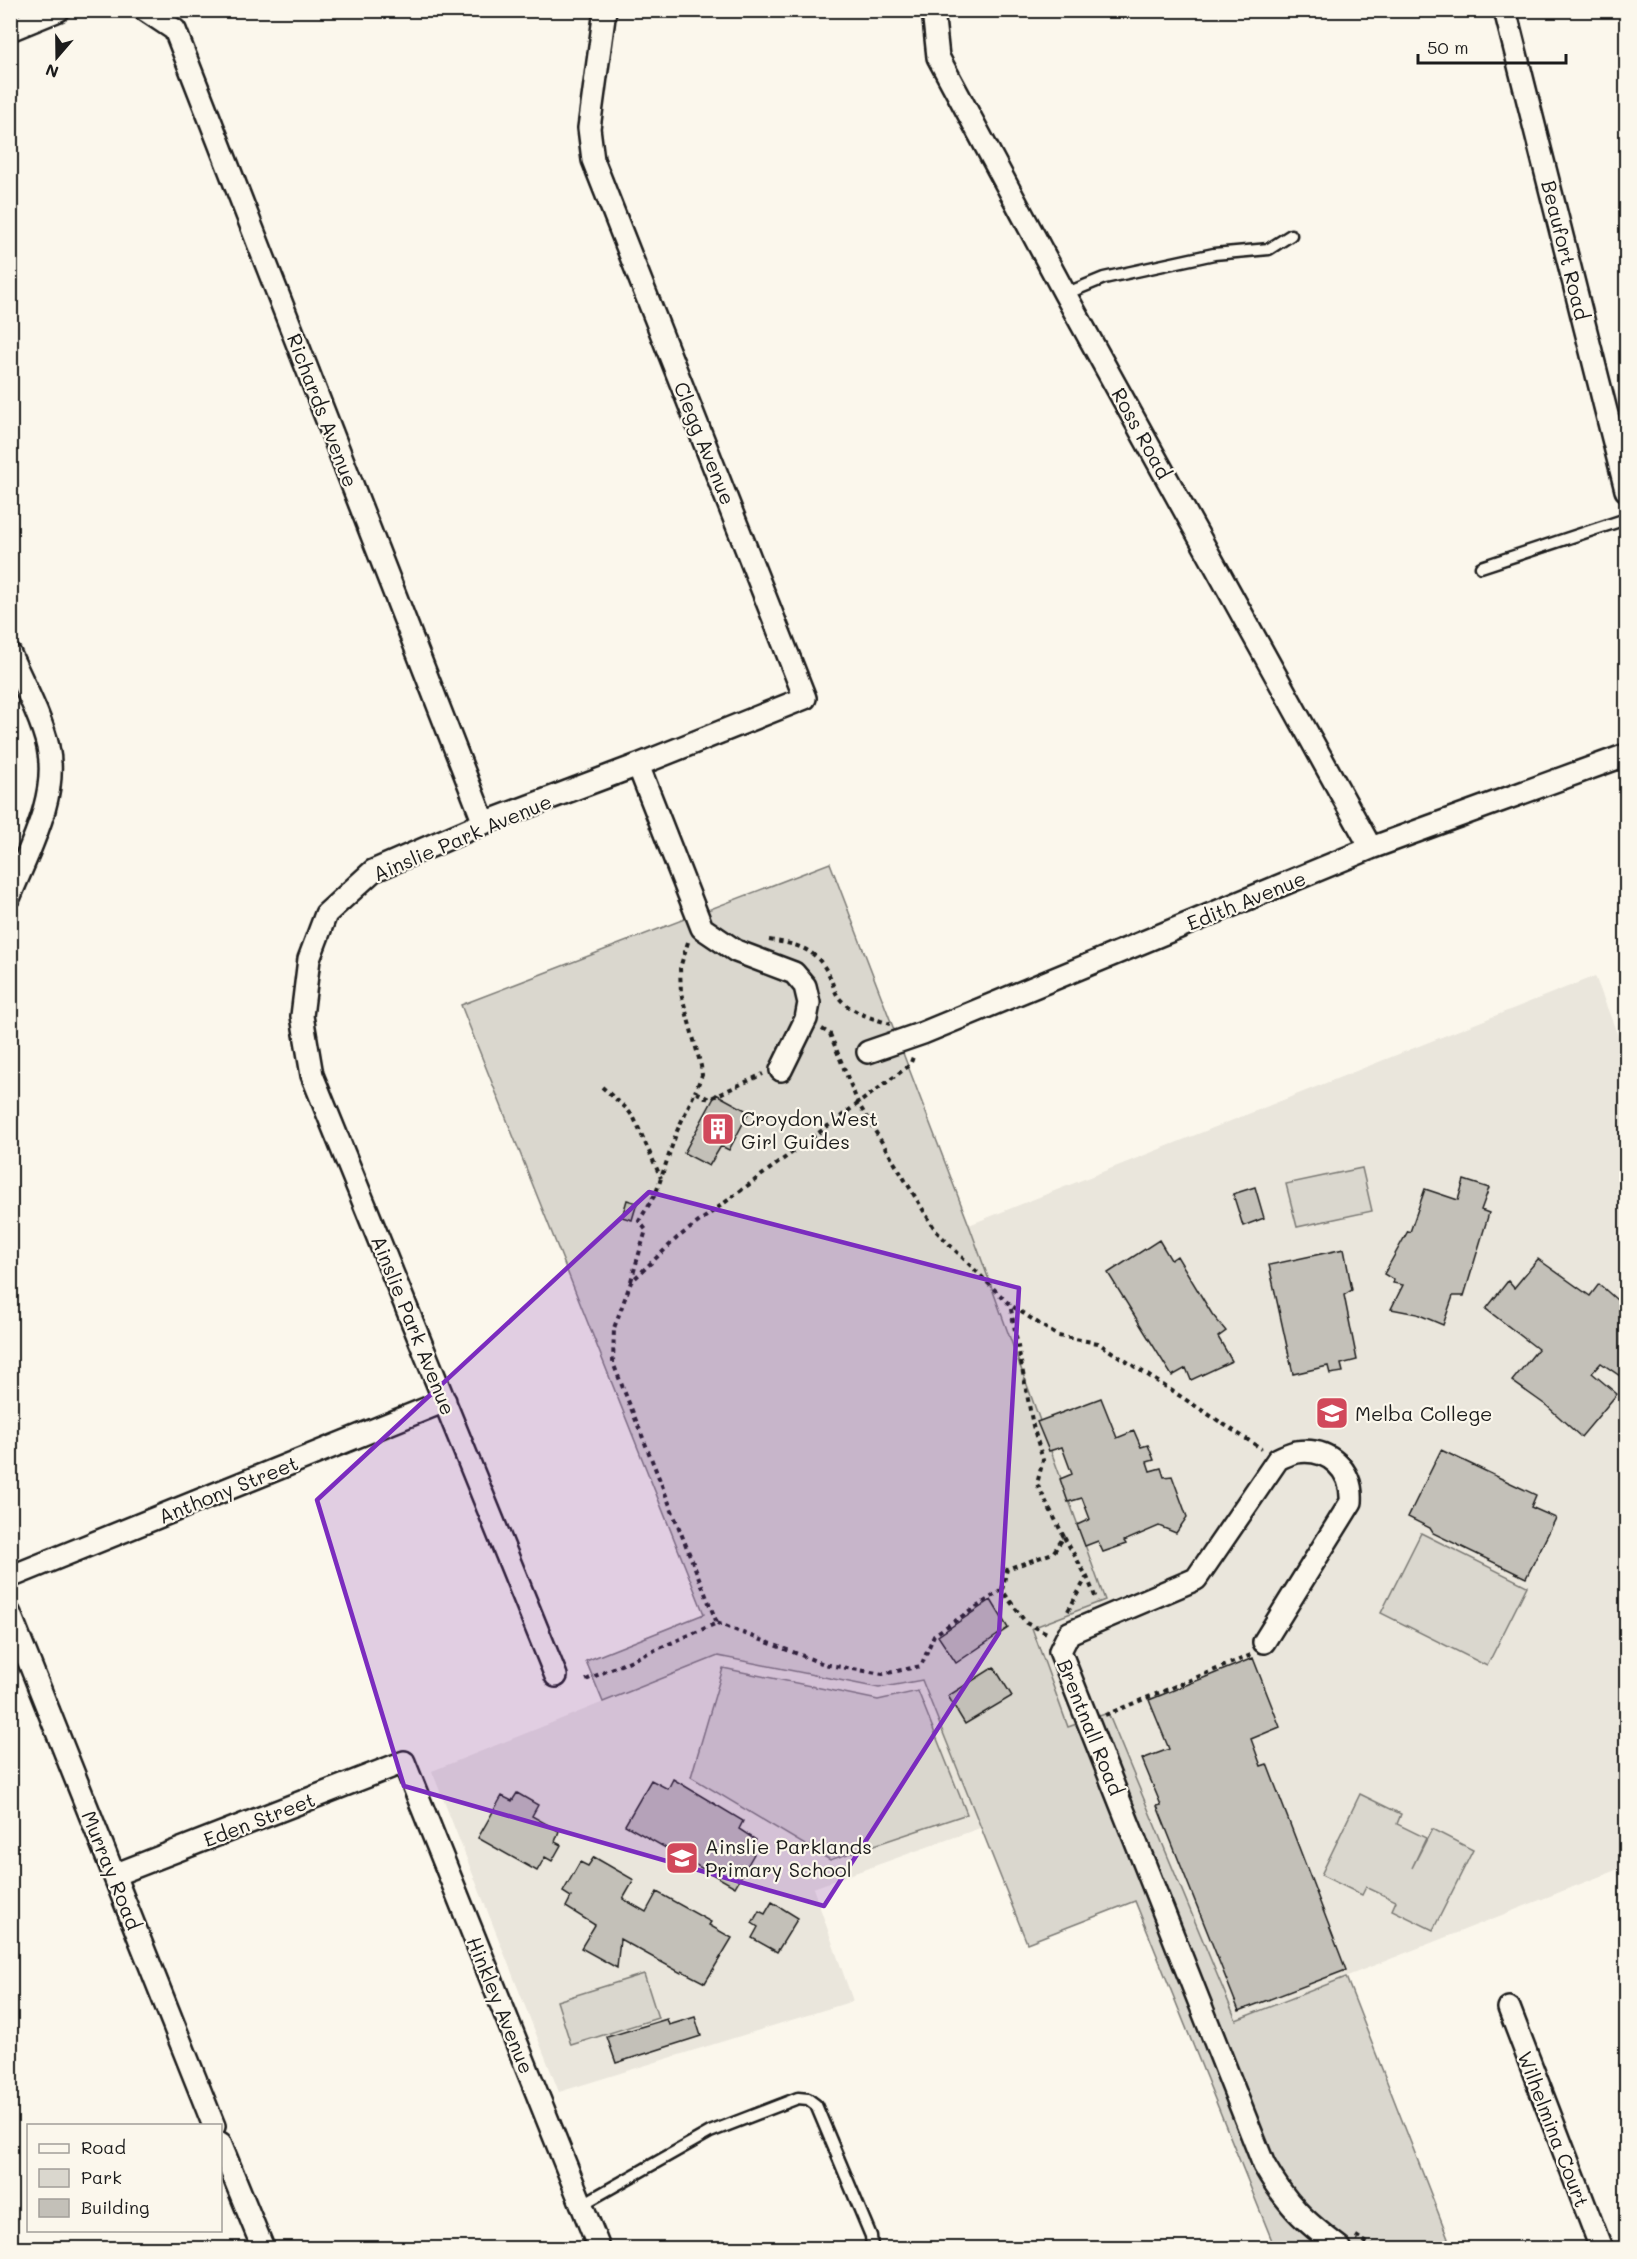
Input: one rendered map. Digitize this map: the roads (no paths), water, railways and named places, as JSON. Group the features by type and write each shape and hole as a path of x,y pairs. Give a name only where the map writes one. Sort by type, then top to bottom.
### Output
{"street":[{"path":"10,30 59,10"},
{"name":"Richards Avenue","path":"145,10 175,30 484,823"},
{"name":"Clegg Avenue","path":"605,10 589,128 593,160 805,698 638,765"},
{"name":"Ross Road","path":"933,10 938,57 1065,294 1371,848"},
{"name":"Beaufort Road","path":"1505,10 1626,490"},
{"path":"10,654 48,747 50,778 44,810 10,896"},
{"name":"Edith Avenue","path":"868,1052 923,1033 1371,848 1626,755"},
{"path":"638,765 702,928 736,951 794,973 805,986 809,1003 806,1019 781,1070"},
{"name":"Ainslie Park Avenue","path":"555,1676 312,1075 302,1016 309,959 326,914 373,871 484,823 638,765"},
{"name":"Anthony Street","path":"10,1577 445,1401"},
{"name":"Brentnall Road","path":"1264,1642 1344,1517 1352,1486 1344,1468 1323,1455 1296,1452 1278,1459 1196,1579 1069,1633 1056,1631 1060,1651 1097,1718 1264,2165 1279,2191 1303,2221 1344,2240"},
{"name":"Murray Road","path":"10,1614 213,2124"},
{"name":"Eden Street","path":"114,1875 404,1762"},
{"name":"Hinkley Avenue","path":"404,1762 599,2248"},
{"name":"Wilhelmina Court","path":"1509,2008 1601,2248"},
{"path":"222,2148 263,2248"}],"lane":[{"path":"1065,294 1104,278 1181,261 1214,254 1269,249 1291,235"},
{"path":"1481,567 1626,519"},
{"path":"581,2205 710,2132 798,2098 808,2099 816,2105 844,2167 860,2214 871,2236 872,2248"}],"place":[{"name":"Croydon West Girl Guides","path":"718,1129"},
{"name":"Melba College","path":"1332,1413"},
{"name":"Ainslie Parklands Primary School","path":"682,1858"}]}
